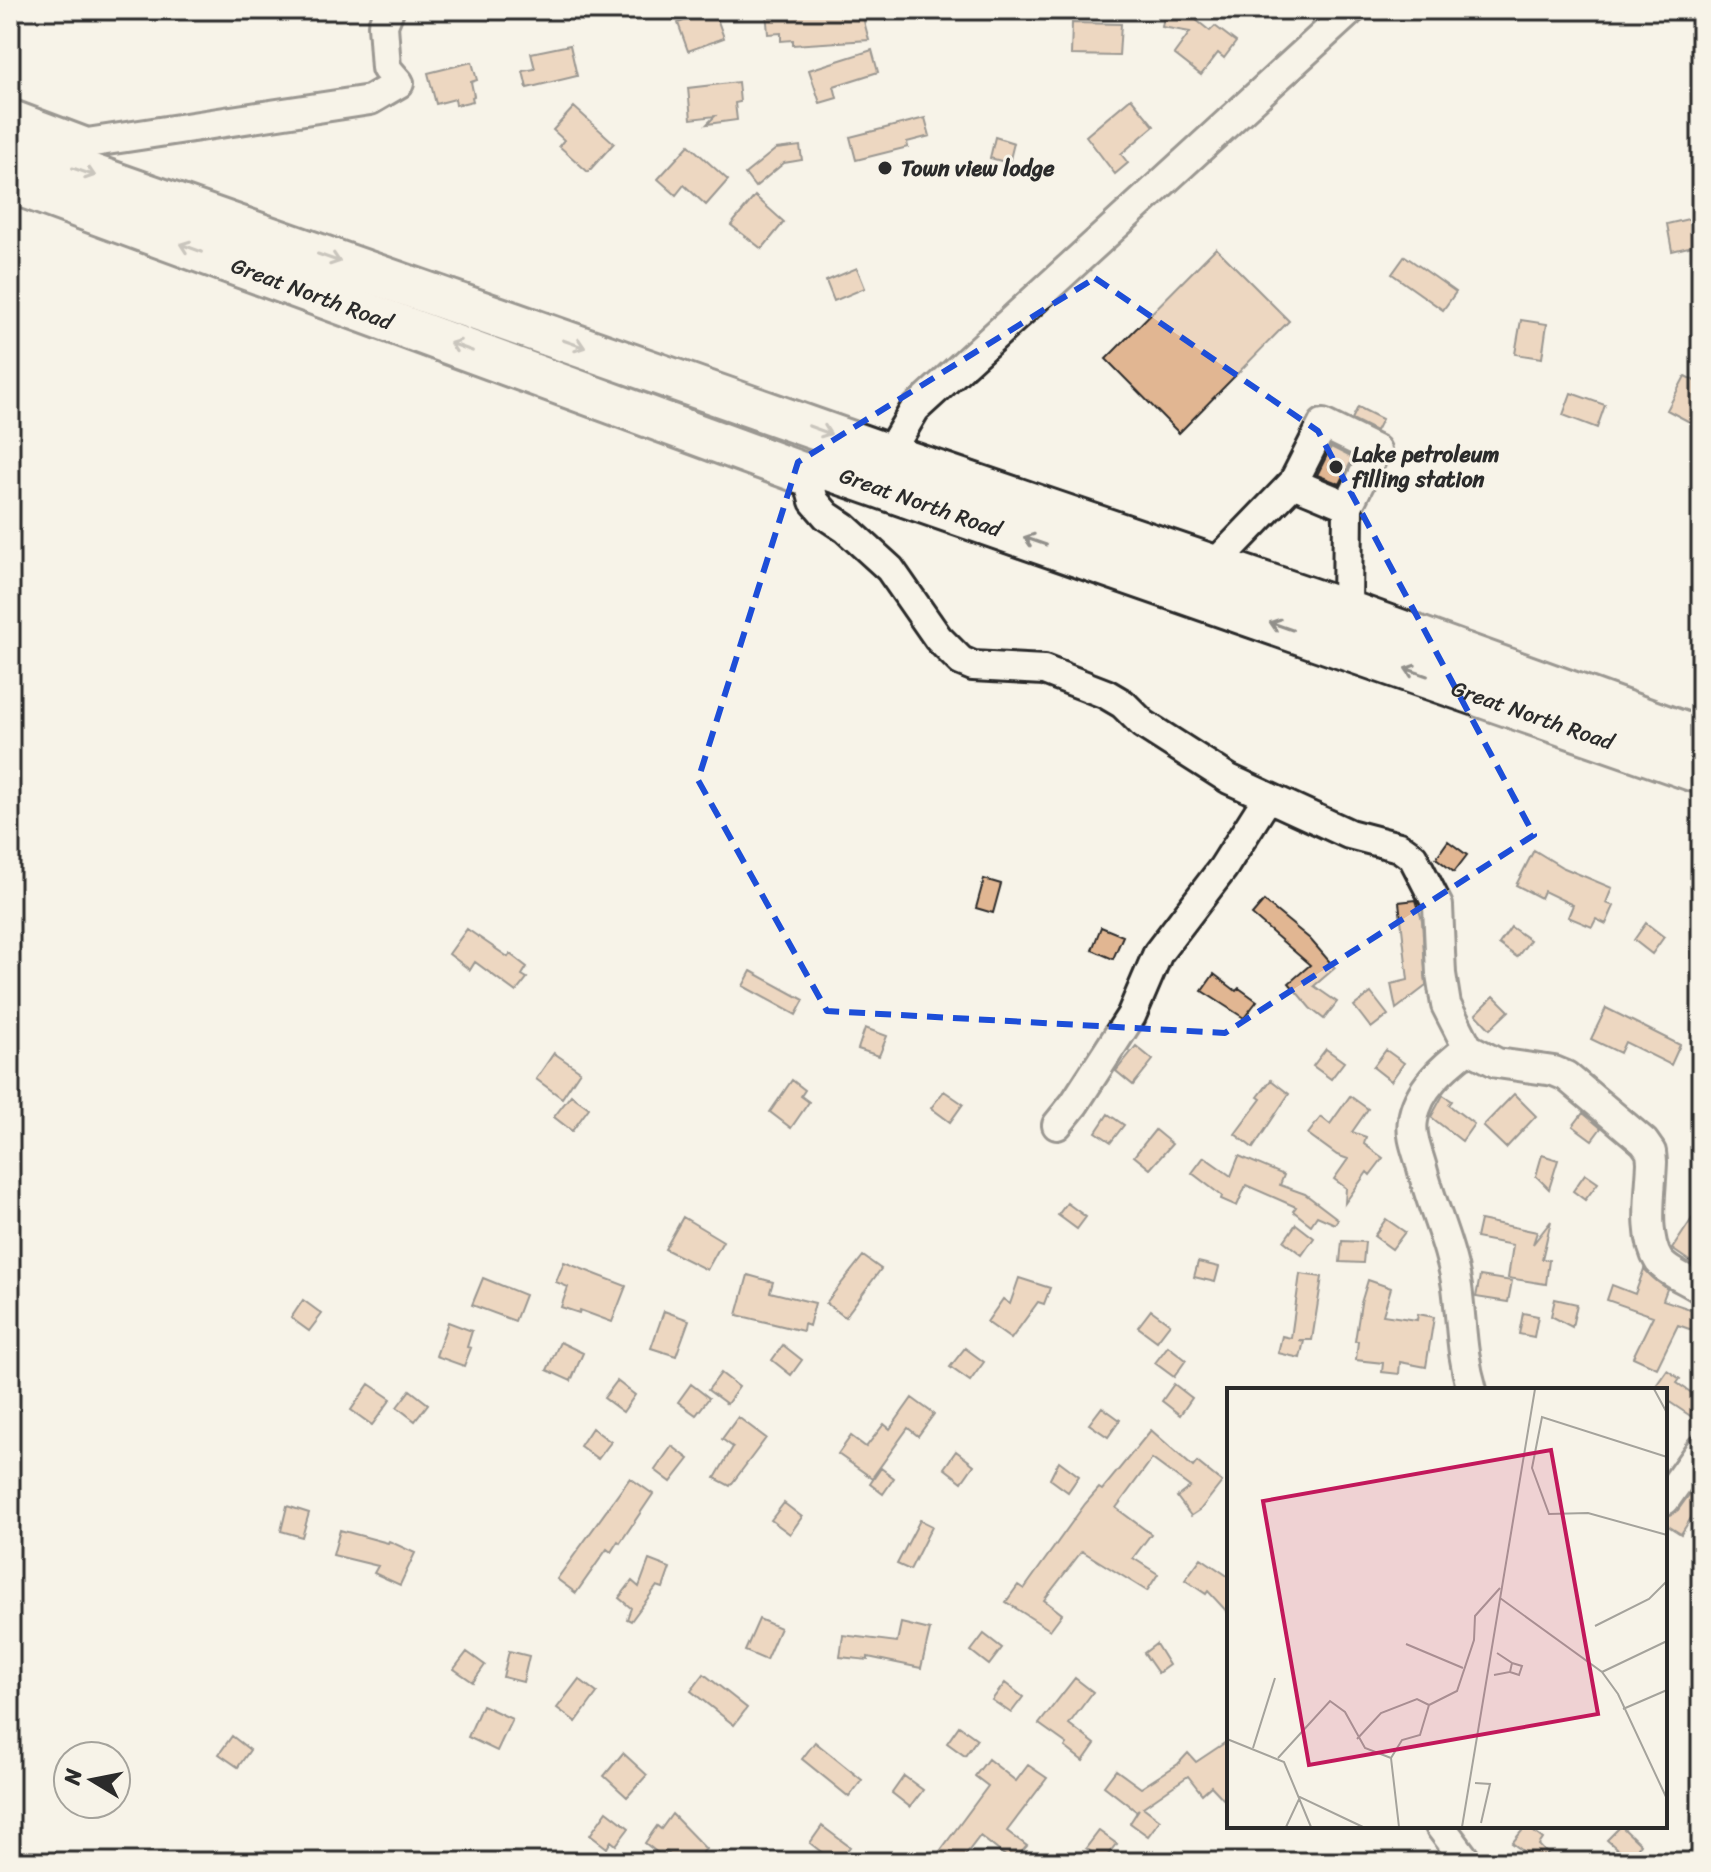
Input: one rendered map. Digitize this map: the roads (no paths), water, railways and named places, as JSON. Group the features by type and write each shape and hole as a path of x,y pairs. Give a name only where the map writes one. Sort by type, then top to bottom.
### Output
{"highway":[{"name":"Great North Road","path":"10,146 1701,773"},
{"name":"Great North Road","path":"10,182 807,475 824,468 879,470 1213,566 1701,739"}],"street":[{"path":"10,114 87,143 370,100 399,83 386,68 383,25 389,10"},
{"path":"879,470 915,409 1351,10"},
{"path":"1213,566 1293,483 1323,424 1376,450 1348,506 1347,611"},
{"path":"807,475 814,501 827,516 845,528 890,569 938,638 961,661 973,666 1044,670 1106,694 1123,704 1143,724 1229,779 1349,834 1399,847 1413,857 1438,906 1441,974 1446,1005 1468,1048 1497,1063 1554,1071 1566,1076 1644,1142 1651,1152 1651,1237 1655,1252 1659,1261 1701,1289"},
{"path":"1293,483 1348,506"},
{"path":"1057,1125 1131,1016 1158,953 1223,868 1268,797"},
{"path":"1468,1048 1433,1078 1415,1111 1412,1131 1424,1177 1446,1238 1454,1274 1463,1361 1471,1388"},
{"path":"1667,1497 1701,1449"},
{"path":"1442,1828 1467,1862"}],"place":[{"name":"Town view lodge","path":"885,168"},
{"name":"Lake petroleum filling station","path":"1336,467"}]}
